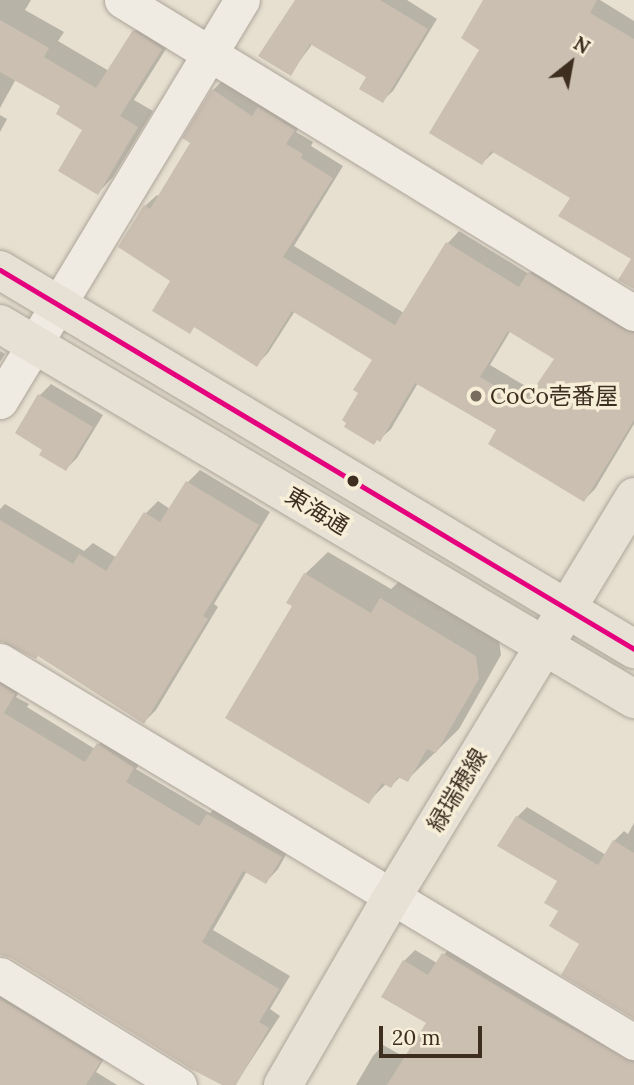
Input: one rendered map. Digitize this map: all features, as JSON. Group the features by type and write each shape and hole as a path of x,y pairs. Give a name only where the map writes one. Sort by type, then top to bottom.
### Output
{"main road":[{"name":"東海通","path":"0,270 634,649"},
{"name":"東海通","path":"0,324 634,699"},
{"name":"緑瑞穂線","path":"283,1085 391,899 634,497"}],"street":[{"path":"122,0 634,313"},
{"path":"0,401 242,0"},
{"path":"0,661 391,899 634,1042"},
{"path":"0,975 179,1085"}],"building":[{"path":"295,0 380,0 428,29 383,103 359,89 366,77 310,44 291,76 258,56"},
{"path":"483,0 597,0 590,13 634,39 634,289 618,280 631,259 558,216 570,198 491,151 482,165 429,133 479,50 461,38"},
{"path":"0,20 49,48 44,57 96,88 133,30 162,49 120,116 138,127 98,195 58,171 82,130 56,114 60,106 0,72"},
{"path":"212,89 252,116 258,107 295,130 286,144 303,154 301,158 333,178 283,257 395,325 446,242 519,287 528,272 624,330 634,333 634,420 584,502 488,444 496,430 415,383 380,442 377,440 374,445 344,427 346,423 342,420 358,393 353,390 372,360 292,311 257,367 194,327 190,334 152,311 170,281 118,247 144,205 150,209 190,143 182,138","holes":["508,331 554,359 524,403 480,377"]},
{"path":"38,394 93,427 66,471 39,455 42,450 15,433"},
{"path":"186,481 259,525 203,616 208,619 144,724 38,656 36,659 0,641 0,520 73,564 79,554 106,571 144,512 160,522"},
{"path":"304,573 371,613 380,598 476,656 479,679 436,753 427,749 408,782 398,777 391,788 382,783 369,804 225,718 292,606 286,603"},
{"path":"0,684 15,694 4,713 85,762 97,743 134,768 126,782 199,826 207,814 282,857 266,884 243,871 202,942 279,989 259,1022 269,1028 236,1085 222,1085 191,1069 11,958 0,955"},
{"path":"516,816 598,865 613,840 634,853 634,1019 561,975 579,944 549,926 558,911 544,903 557,881 497,846"},
{"path":"442,953 539,1011 634,1062 634,1085 387,1085 426,1023 381,997 403,960 428,975"},
{"path":"0,999 101,1061 86,1085 0,1085"}],"transit line":[{"path":"0,270 634,649"}],"place":[{"name":"CoCo壱番屋","path":"476,396"}]}
